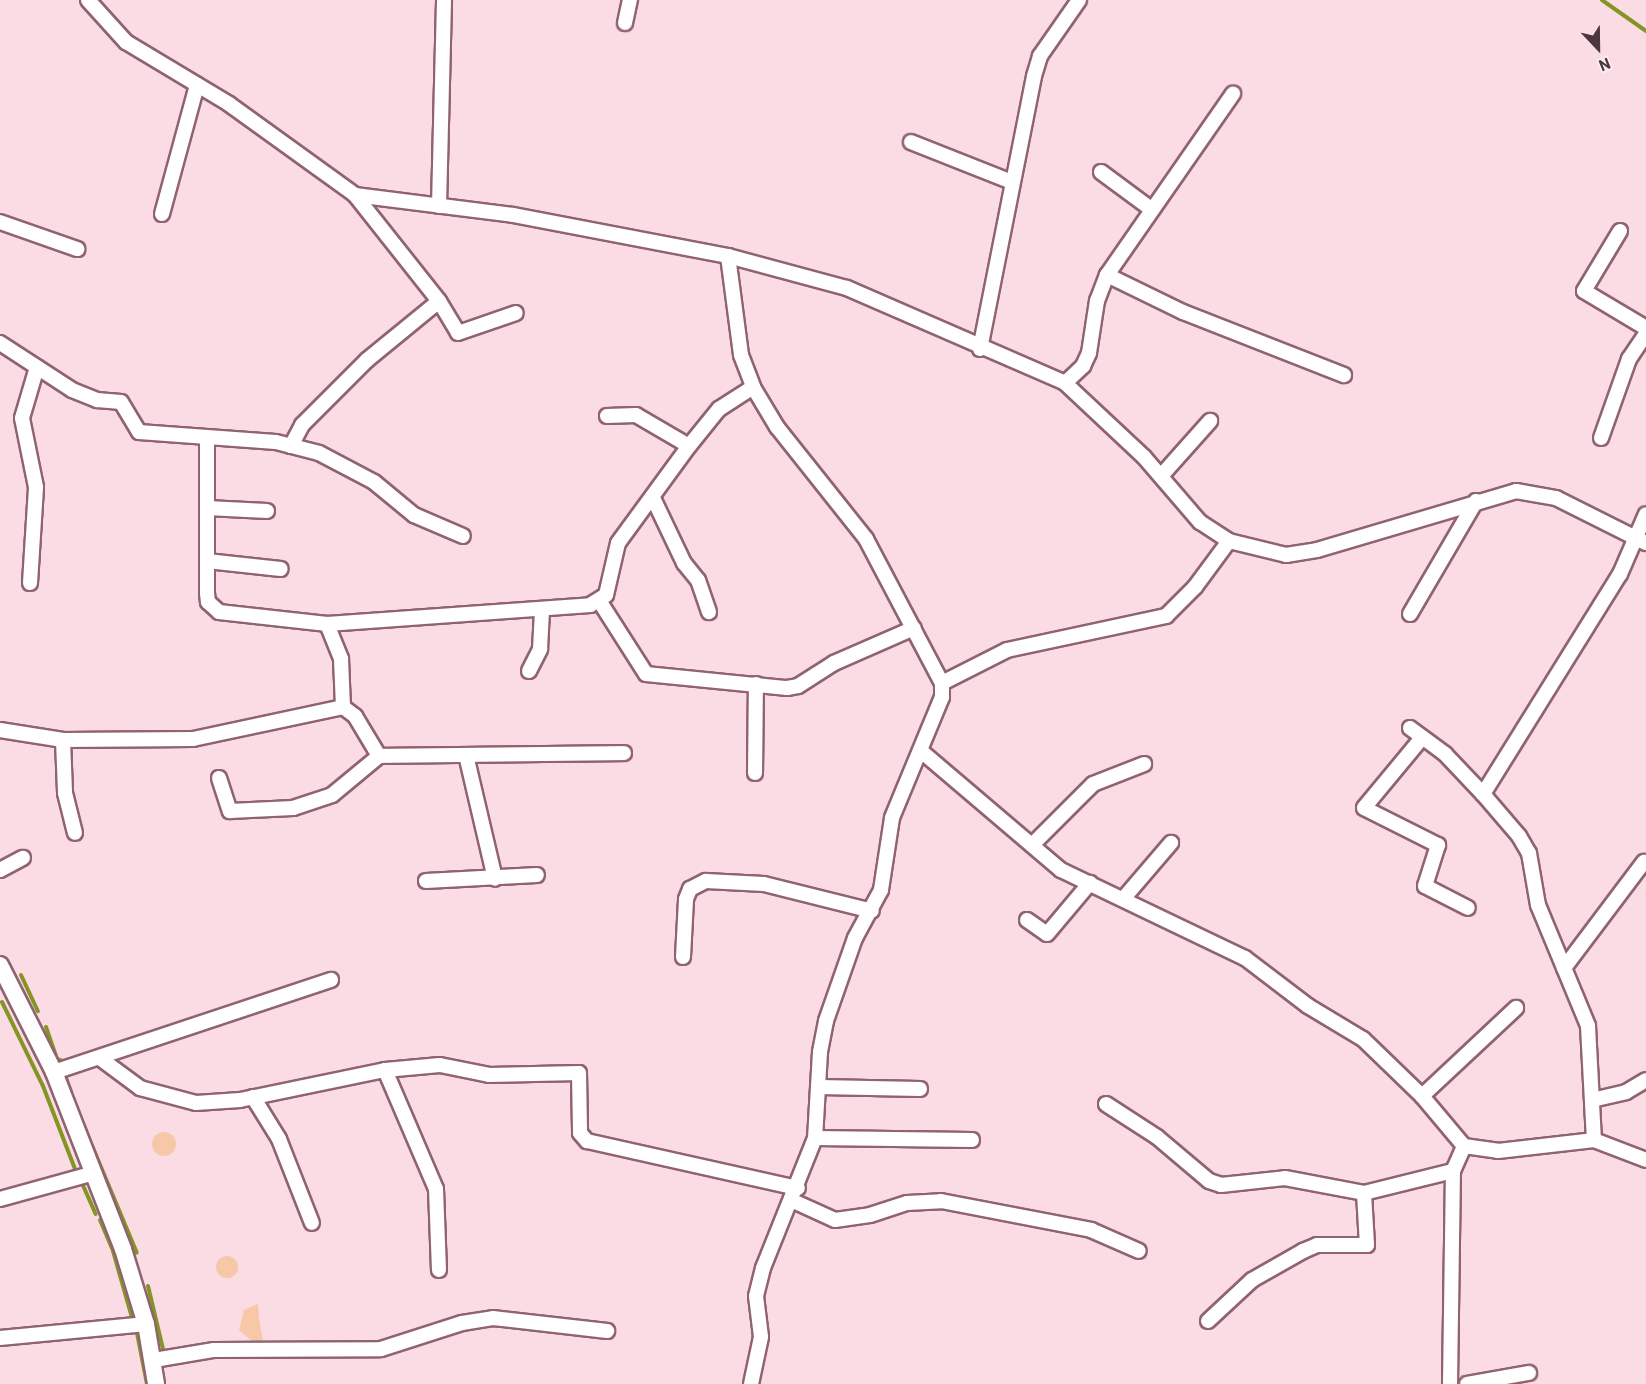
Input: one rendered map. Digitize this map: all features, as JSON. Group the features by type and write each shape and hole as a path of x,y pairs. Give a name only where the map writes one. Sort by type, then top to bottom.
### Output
{"street":[{"path":"88,0 126,42 197,85 355,195 439,301 458,333 516,313"},
{"path":"439,206 444,0"},
{"path":"626,23 630,0"},
{"path":"980,348 1012,182 1040,56 1079,0"},
{"path":"162,214 197,85"},
{"path":"1065,383 1083,366 1089,353 1097,301 1107,275 1233,94"},
{"path":"911,142 1012,182"},
{"path":"1101,172 1151,209"},
{"path":"355,195 513,214 728,256 846,288 1065,383 1161,477 1200,522 1228,541 1261,552 1296,554 1516,490 1531,491 1556,498 1641,541"},
{"path":"0,222 77,249"},
{"path":"1620,231 1584,291 1646,328"},
{"path":"728,256 741,355 753,387 777,427 866,539 942,682 942,697 892,818 881,890 872,911 855,938 826,1021 819,1052 815,1138 763,1268 756,1296 761,1337 751,1384"},
{"path":"1107,275 1183,312 1344,375"},
{"path":"291,446 302,425 366,360 439,301"},
{"path":"1601,438 1629,359 1646,334"},
{"path":"0,343 72,390 97,399 120,402 139,432 207,440 238,438 291,446 348,466 414,515 463,536"},
{"path":"30,583 36,487 22,418 37,367"},
{"path":"207,440 208,602 219,612 327,624 542,610 600,602 606,595 618,543 719,409 753,387"},
{"path":"607,416 636,415 689,446"},
{"path":"1161,477 1210,422"},
{"path":"653,498 684,563 698,580 709,612"},
{"path":"1410,614 1476,501"},
{"path":"207,508 267,511"},
{"path":"1483,794 1641,541 1646,514"},
{"path":"942,682 1007,650 1166,616 1195,587 1228,541"},
{"path":"207,561 281,569"},
{"path":"600,602 646,674 756,684 798,686 834,663 914,628"},
{"path":"529,671 540,649 542,610"},
{"path":"327,624 341,659 343,707"},
{"path":"755,773 756,684"},
{"path":"0,730 63,740 131,742 218,737 343,707"},
{"path":"343,707 355,716 379,756"},
{"path":"1410,728 1422,740 1444,754 1483,794 1519,836 1529,854 1538,905 1588,1026 1594,1140"},
{"path":"63,740 66,793 75,833"},
{"path":"1422,740 1364,808 1438,845 1425,886 1468,908"},
{"path":"921,751 1061,870 1245,958 1308,1006 1363,1039 1422,1096 1464,1146 1498,1150 1594,1140 1646,1160"},
{"path":"219,778 230,811 293,808 332,795 379,756 624,753"},
{"path":"466,755 495,879"},
{"path":"1032,845 1093,784 1144,764"},
{"path":"1123,899 1171,843"},
{"path":"0,870 23,858"},
{"path":"1564,968 1644,862"},
{"path":"426,881 495,879 537,874"},
{"path":"683,957 686,899 690,889 706,881 764,884 872,911"},
{"path":"1027,920 1047,934 1090,883"},
{"path":"0,965 7,993 54,1072 91,1174 123,1249 146,1324 154,1360 156,1384"},
{"path":"54,1072 101,1059 331,980"},
{"path":"1422,1096 1516,1008"},
{"path":"101,1059 140,1088 182,1102 253,1097 385,1070 440,1065 489,1075 579,1073 580,1133 587,1141 794,1194 835,1220 870,1215 907,1203 941,1201 1091,1230 1139,1251"},
{"path":"385,1070 436,1189 439,1270"},
{"path":"1592,1100 1626,1092 1646,1080"},
{"path":"819,1087 920,1089"},
{"path":"253,1097 283,1149 312,1224"},
{"path":"1106,1104 1157,1137 1209,1182 1221,1185 1285,1178 1364,1193 1453,1171"},
{"path":"815,1138 972,1140"},
{"path":"1450,1384 1453,1171 1464,1146"},
{"path":"0,1199 91,1174"},
{"path":"1208,1321 1252,1280 1303,1251 1317,1245 1367,1245 1364,1193"},
{"path":"154,1360 214,1350 381,1349 462,1323 493,1318 607,1331"},
{"path":"0,1338 146,1324"},
{"path":"1467,1384 1529,1373"}],"shaded area":[{"path":"164,1132 173,1135 176,1144 173,1153 164,1156 155,1153 152,1144 155,1135"},
{"path":"223,1256 231,1256 238,1263 238,1271 231,1278 223,1278 216,1271 216,1263"},
{"path":"258,1304 264,1346 252,1341 239,1330 244,1310"}],"waterway":[{"path":"1602,0 1646,31"},
{"path":"21,975 38,1011"},
{"path":"2,1002 43,1086 77,1174"},
{"path":"46,1027 57,1059 66,1062"},
{"path":"66,1078 71,1092"},
{"path":"75,1105 137,1253"},
{"path":"81,1181 96,1214"},
{"path":"100,1220 113,1251 133,1321"},
{"path":"148,1286 164,1353"},
{"path":"137,1333 147,1384"}]}
